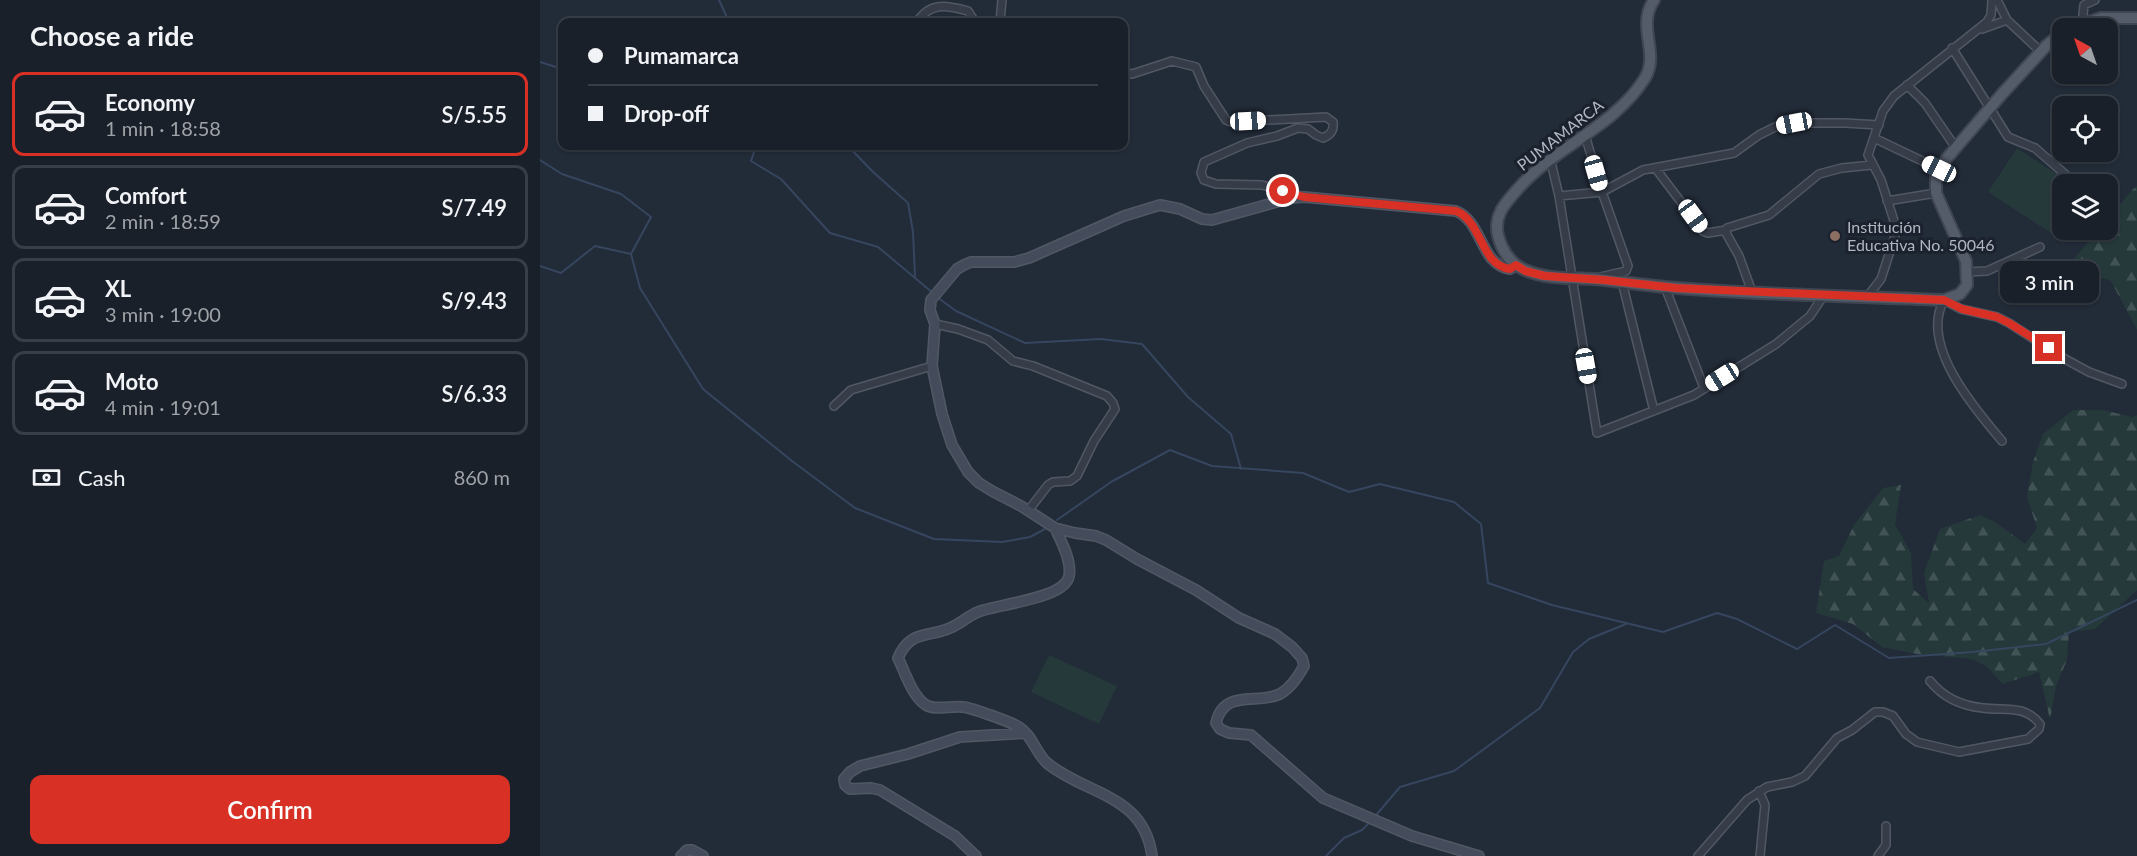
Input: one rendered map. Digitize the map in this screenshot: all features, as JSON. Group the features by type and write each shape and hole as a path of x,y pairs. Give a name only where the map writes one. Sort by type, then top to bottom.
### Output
{"main road":[{"name":"PUMAMARCA","path":"1516,265 1501,246 1497,226 1500,213 1528,177 1625,102 1645,78 1650,56 1646,21 1654,0"},
{"path":"2118,18 2137,18"},
{"path":"1479,856 1412,836 1323,798 1251,735 1229,733 1220,729 1216,723 1218,715 1230,703 1236,700 1278,695 1286,690 1304,666 1302,658 1275,634 1239,618 1196,590 1106,540 1055,528 979,483 964,466 949,435 932,366 935,324 930,310 931,300 957,269 971,262 1004,263 1029,258 1124,216 1160,205 1173,207 1202,219 1212,220 1291,198 1304,197 1456,211 1464,214 1471,222 1492,260 1505,268 1510,269 1516,265 1525,271 1545,276 1571,275 1665,287 1944,300 1955,297 1965,289 1968,280 1966,261 1936,193 1935,178 1939,169 1989,108 2040,51 2052,41"},
{"path":"1055,528 1069,565 1070,578 1063,587 1034,598 984,609 953,627 912,639 903,647 898,658 920,699 929,706 963,707 1020,727 1047,763 1060,772 1107,795 1133,814 1143,825 1152,856"},
{"path":"976,856 955,836 891,796 871,788 850,789 845,785 844,779 860,766 960,737 1025,733"},
{"path":"681,856 687,850 692,850 703,856"}],"street":[{"path":"1000,18 1002,0"},
{"path":"1867,297 1881,279 1895,236 1895,224 1881,180 1868,155 1883,111 1894,96 1987,22 1991,15 1992,0"},
{"path":"1997,0 2007,20 2040,51"},
{"path":"2083,18 2084,5 2095,0"},
{"path":"920,18 930,8 956,8 968,11 972,18"},
{"path":"1976,31 2007,20"},
{"path":"1952,48 2008,137 2035,148 2065,174"},
{"path":"1128,74 1168,61 1191,64 1196,67 1204,86 1226,120 1231,122 1326,117 1333,122 1334,126 1329,135 1323,138 1308,129 1298,128 1230,150 1204,162 1201,168 1204,180 1216,184 1262,185 1304,197"},
{"path":"1907,85 1925,103 1956,148"},
{"path":"1559,196 1602,192 1643,170 1734,153 1759,135 1775,127 1794,123 1879,126"},
{"path":"1571,275 1601,277 1628,269 1585,135"},
{"path":"1874,138 1939,169"},
{"path":"1550,158 1559,196 1597,433 1694,395 1776,344 1810,316 1824,295"},
{"path":"1656,169 1703,231 1708,233 1726,230 1769,215 1819,174 1842,168 1872,165"},
{"path":"1887,201 1936,193"},
{"path":"1726,230 1752,292"},
{"path":"1967,272 1987,271 2040,247"},
{"path":"1622,282 1654,411"},
{"path":"1665,287 1704,388"},
{"path":"2002,441 1971,404 1943,353 1938,322 1944,300 1962,309 1997,317 2089,372 2122,384"},
{"path":"935,324 958,329 988,340 1013,361 1033,366 1107,396 1113,403 1115,409 1094,441 1077,476 1070,481 1053,482 1048,485 1028,511"},
{"path":"834,406 851,390 932,366"},
{"path":"1698,856 1733,815 1758,791 1767,787 1792,783 1805,776 1837,738 1878,711 1893,716 1913,740 1952,752 1965,752 2028,739 2039,729 2040,724 2029,713 2009,708 1970,706 1946,696 1930,681"},
{"path":"1758,791 1765,805 1760,856"},
{"path":"1878,856 1886,845 1886,826"}],"green space":[{"path":"2017,148 2057,174 2052,174 2052,234 1988,192"},
{"path":"2137,186 2137,330 2111,281 2069,265 2090,240 2118,240 2118,207"},
{"path":"2073,410 2103,410 2132,417 2137,415 2137,590 2095,629 2069,632 2067,660 2056,686 2050,720 2039,672 2003,684 1986,666 1972,659 1917,654 1882,647 1853,624 1816,613 1824,561 1839,556 1854,525 1883,488 1901,485 1895,524 1911,553 1913,589 1929,603 1924,573 1940,529 1980,515 1995,522 2025,544 2037,528 2027,497 2033,462 2043,434"},
{"path":"1049,655 1117,686 1099,724 1031,692"}],"waterway":[{"path":"719,0 727,18"},
{"path":"540,62 558,68"},
{"path":"755,150 751,161 781,179 830,233 878,247 933,293"},
{"path":"852,150 908,203 913,232 915,276"},
{"path":"540,160 562,174 621,194 651,217 631,254 640,288 703,389 792,461 855,508 934,539 1002,542 1030,537 1045,529"},
{"path":"540,266 561,273 595,246 631,254"},
{"path":"937,297 956,311 1025,343 1101,339 1142,344 1188,397 1231,434 1241,469"},
{"path":"1057,520 1111,482 1170,450 1212,466 1303,473 1349,492 1380,484 1454,502 1481,524 1488,583 1552,605 1663,632 1717,613 1737,619 1797,649 1835,625 1889,658 2046,644 2137,600"},
{"path":"1377,814 1400,787 1454,771 1540,708 1573,652 1589,639 1626,624"},
{"path":"1326,856 1344,838 1362,830 1369,823"}],"place":[{"name":"Institución Educativa No. 50046","path":"1835,236"}],"route":[{"path":"1283,191 1304,197 1456,211 1464,214 1471,222 1492,260 1505,268 1510,269 1516,265 1525,271 1545,276 1676,288 1944,300 1962,309 1997,317 2049,348"}]}
